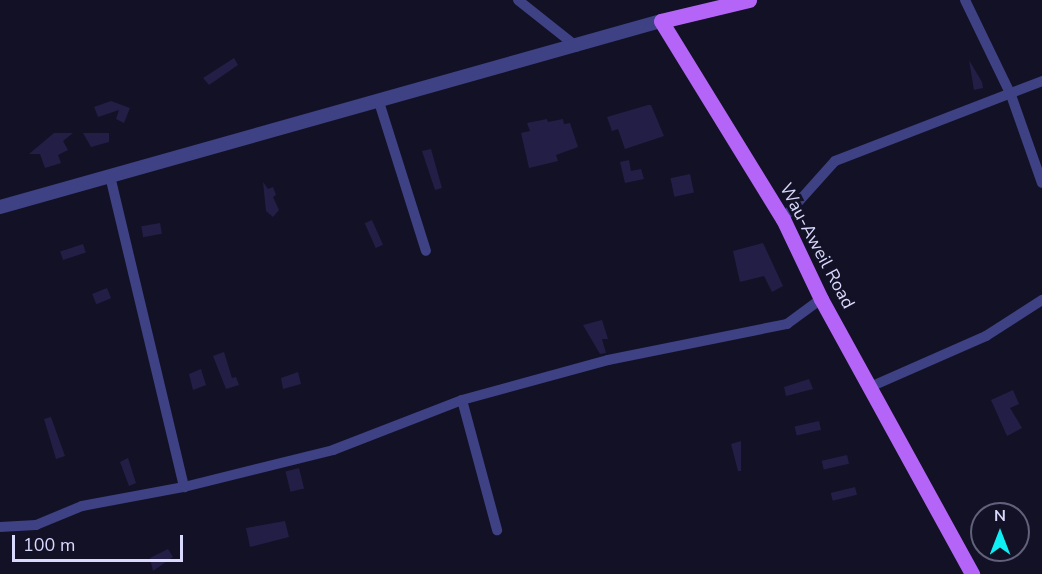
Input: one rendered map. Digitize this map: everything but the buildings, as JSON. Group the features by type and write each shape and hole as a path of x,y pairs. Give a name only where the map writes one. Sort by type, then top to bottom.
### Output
{"main road":[{"path":"661,21 749,0"},
{"name":"Wau-Aweil Road","path":"661,21 783,219 821,299 972,574"}],"street":[{"path":"518,0 577,47"},
{"path":"965,0 1011,95 1042,183"},
{"path":"0,207 577,47 661,21"},
{"path":"783,219 834,161 927,123 1011,95 1042,81"},
{"path":"379,102 426,251"},
{"path":"110,176 184,487"},
{"path":"0,527 36,525 82,507 184,487 333,450 462,400 608,360 787,324 821,299"},
{"path":"870,387 986,336 1042,300"},
{"path":"462,400 496,530"}]}
